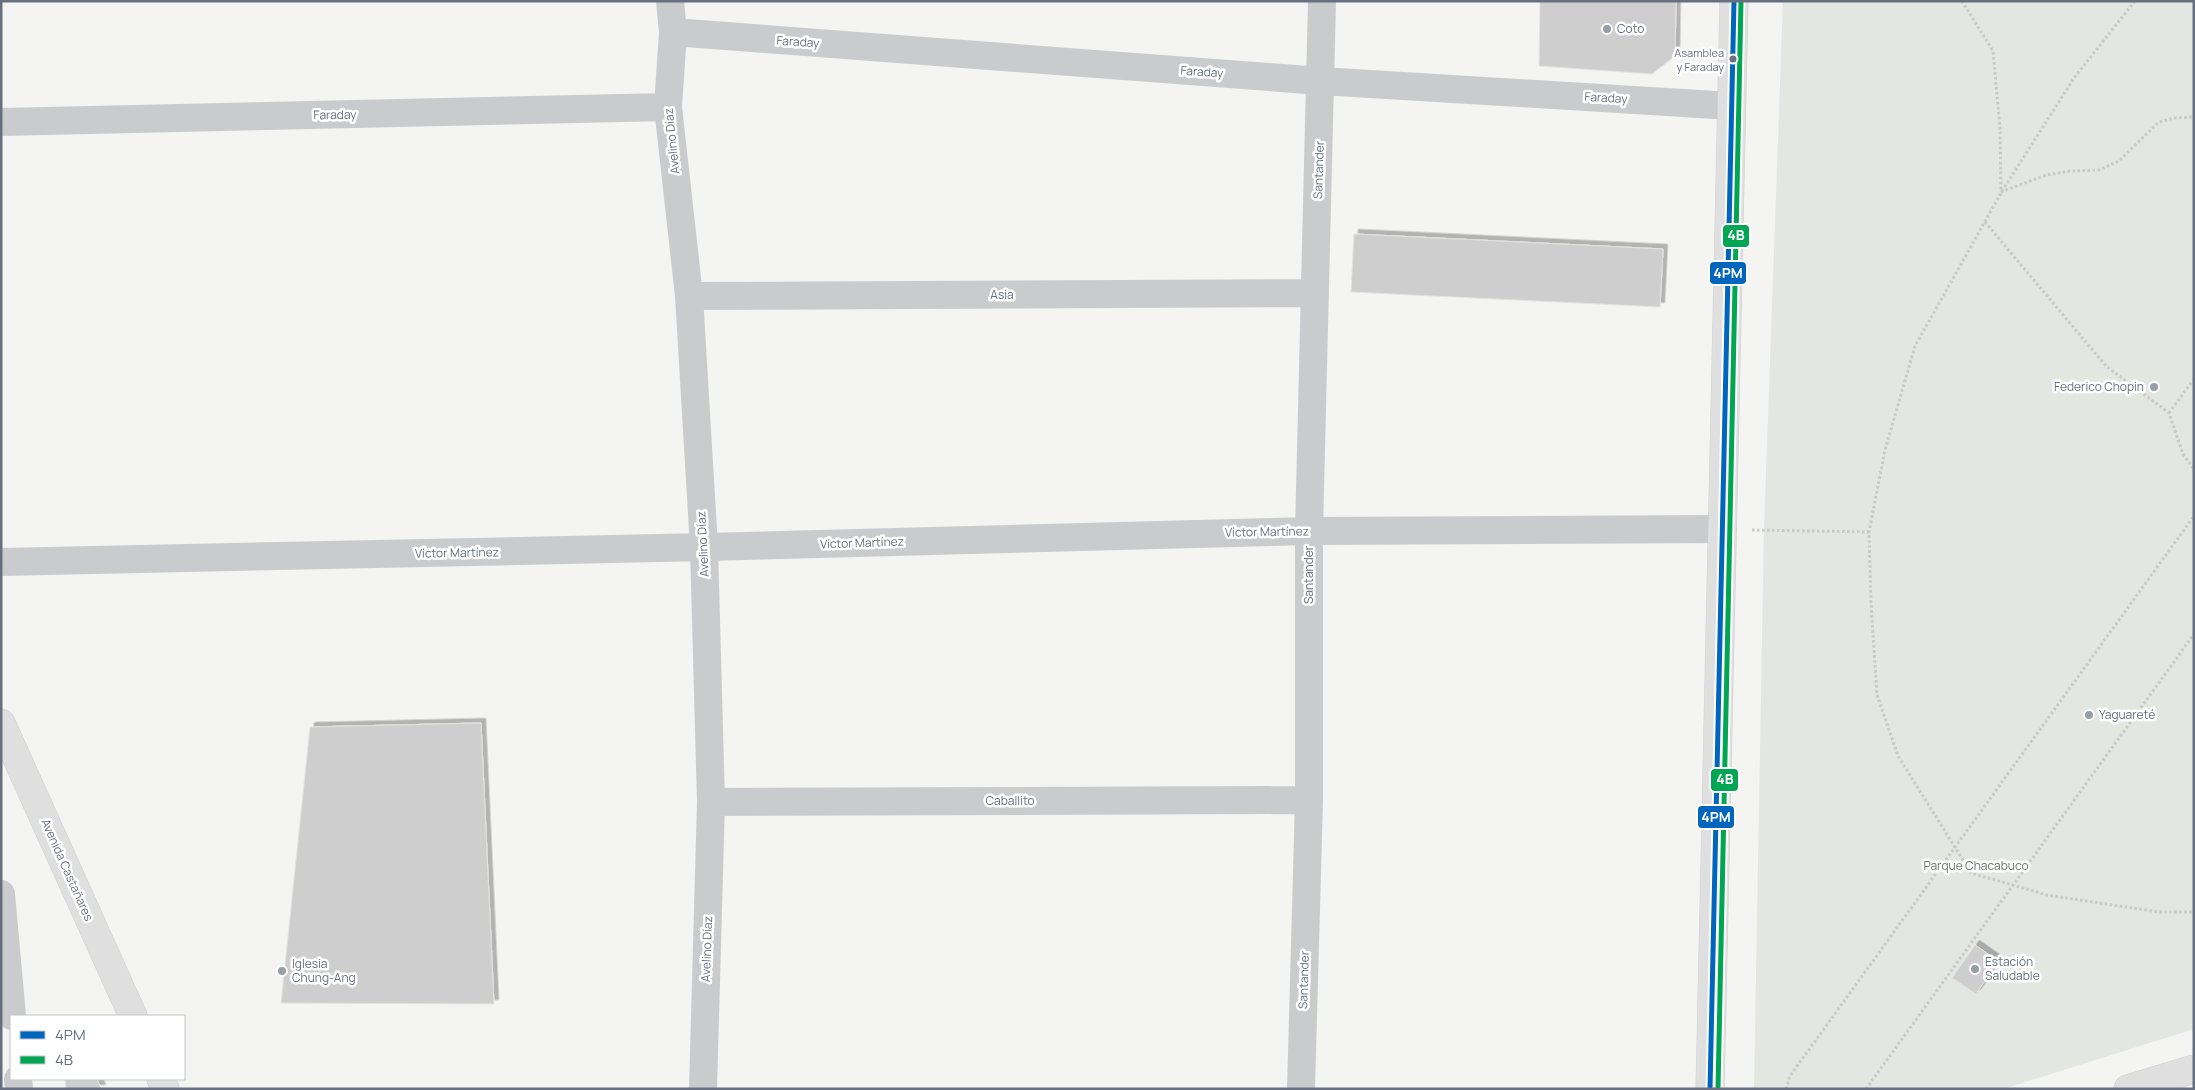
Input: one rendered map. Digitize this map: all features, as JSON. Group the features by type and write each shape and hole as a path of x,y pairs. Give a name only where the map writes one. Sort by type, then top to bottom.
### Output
{"main road":[{"path":"1710,1089 1734,1"},
{"name":"Avenida Castañares","path":"1,723 133,1015"},
{"path":"2128,1089 2194,1069"}],"street":[{"name":"Avelino Díaz","path":"670,1 673,32 668,107 689,296 704,547 711,802 704,1089"},
{"name":"Santander","path":"1301,1089 1309,800 1309,531 1322,1"},
{"name":"Faraday","path":"673,32 1321,81 1732,106"},
{"name":"Faraday","path":"1,122 668,107"},
{"name":"Asia","path":"689,296 1315,293"},
{"name":"Víctor Martínez","path":"1,562 704,547 1309,531 1723,529"},
{"name":"Caballito","path":"711,802 1309,800"},
{"path":"1,895 12,1015"}],"path":[{"path":"1962,1 1993,51 2000,128 2001,193"},
{"path":"2135,1 2074,78 2001,193 1915,346 1885,450 1869,532 1871,603 1877,694 1898,756 1971,873 2047,895 2150,911 2194,912"},
{"path":"2001,193 2046,175 2070,171 2099,170 2119,161 2159,122 2174,118 2194,117"},
{"path":"1985,222 2106,366 2169,413 2183,454 2194,469"},
{"path":"2169,413 2194,379"},
{"path":"1786,1089 1790,1076 2194,516"},
{"path":"1723,529 1869,532"},
{"path":"1866,1089 2194,634"}],"green space":[{"name":"Parque Chacabuco","path":"1783,1 2194,1 2194,1029 2003,1089 1754,1089 1764,528"}],"building":[{"name":"Coto","path":"1540,1 1676,1 1675,56 1652,74 1539,66"},
{"path":"1354,234 1663,249 1660,307 1351,292"},
{"name":"Iglesia Chung-Ang","path":"481,723 494,1004 281,1003 310,727"},
{"name":"Estación Saludable","path":"1975,945 1998,961 1976,994 1952,978"},
{"path":"65,1080 97,1080 101,1089 66,1089"}],"transit line":[{"name":"4PM","path":"1710,1089 1734,1"},
{"name":"4B","path":"1718,1089 1741,1"}],"place":[{"name":"Coto","path":"1607,29"},
{"name":"Asamblea y Faraday","path":"1733,59"},
{"name":"Federico Chopin","path":"2154,387"},
{"name":"Yaguareté","path":"2089,715"},
{"name":"Estación Saludable","path":"1975,969"},
{"name":"Iglesia Chung-Ang","path":"282,971"}]}
